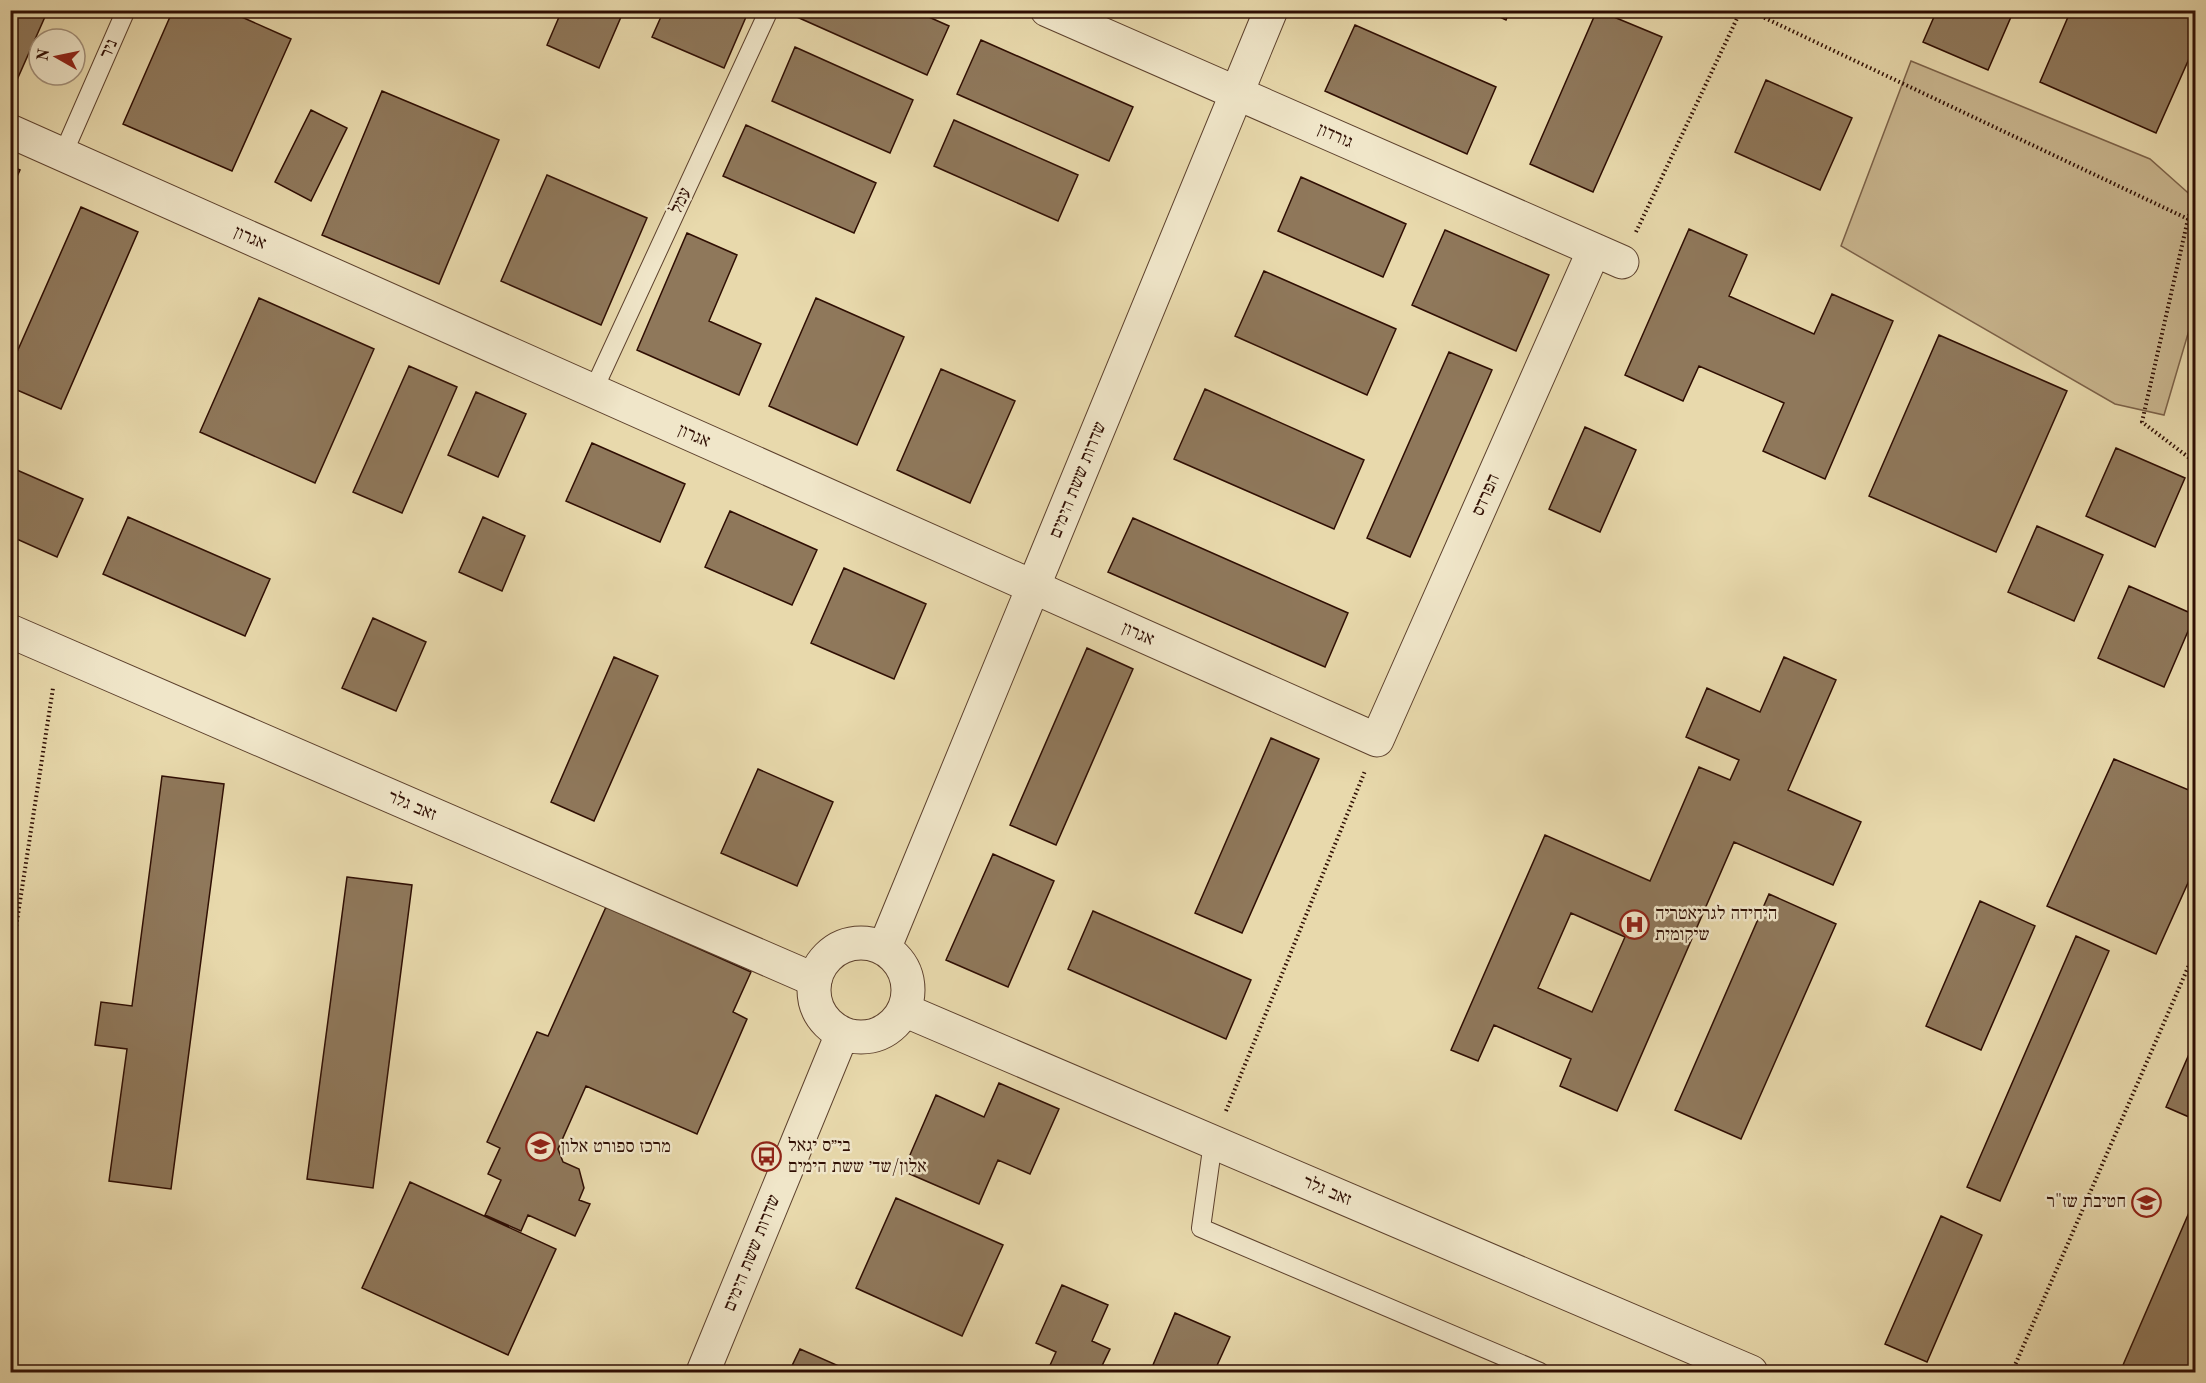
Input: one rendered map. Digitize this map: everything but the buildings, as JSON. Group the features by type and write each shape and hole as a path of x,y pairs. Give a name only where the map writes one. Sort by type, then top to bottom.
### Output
{"street":[{"name":"גורדון","path":"1047,10 1608,256"},
{"name":"שדרות ששת הימים","path":"884,949 1271,10"},
{"name":"אגרון","path":"10,131 1377,740"},
{"name":"הפרדס","path":"1377,740 1608,256"},
{"name":"זאב גלר","path":"10,631 815,980"},
{"path":"863,943 884,949 897,960 906,975 908,992 904,1010 893,1024 878,1034 859,1038 842,1034 831,1027 819,1012 814,993 815,980 820,967 829,955 842,947 863,943"},
{"name":"זאב גלר","path":"904,1010 1751,1372"},
{"name":"שדרות ששת הימים","path":"703,1372 842,1034"}],"lane":[{"name":"ניר","path":"63,154 126,10"},
{"name":"עמל","path":"592,391 769,10"},
{"path":"1213,1142 1201,1228 1540,1372"}],"path":[{"path":"1608,256 1741,10"},
{"path":"1748,10 2188,219"},
{"path":"2196,189 2142,422 2196,463"},
{"path":"10,966 58,653"},
{"path":"1213,1142 1377,740"},
{"path":"2012,1372 2196,949"}],"shaded area":[{"path":"1911,61 2150,159 2195,199 2195,310 2164,415 2115,404 1841,246"}],"place":[{"name":"היחידה לגריאטריה שיקומית","path":"1634,924"},
{"name":"מרכז ספורט אלון","path":"540,1147"},
{"name":"בי״ס יגאל אלון/שד׳ ששת הימים","path":"767,1156"},
{"name":"חטיבת שז\"ר","path":"2147,1202"}]}
